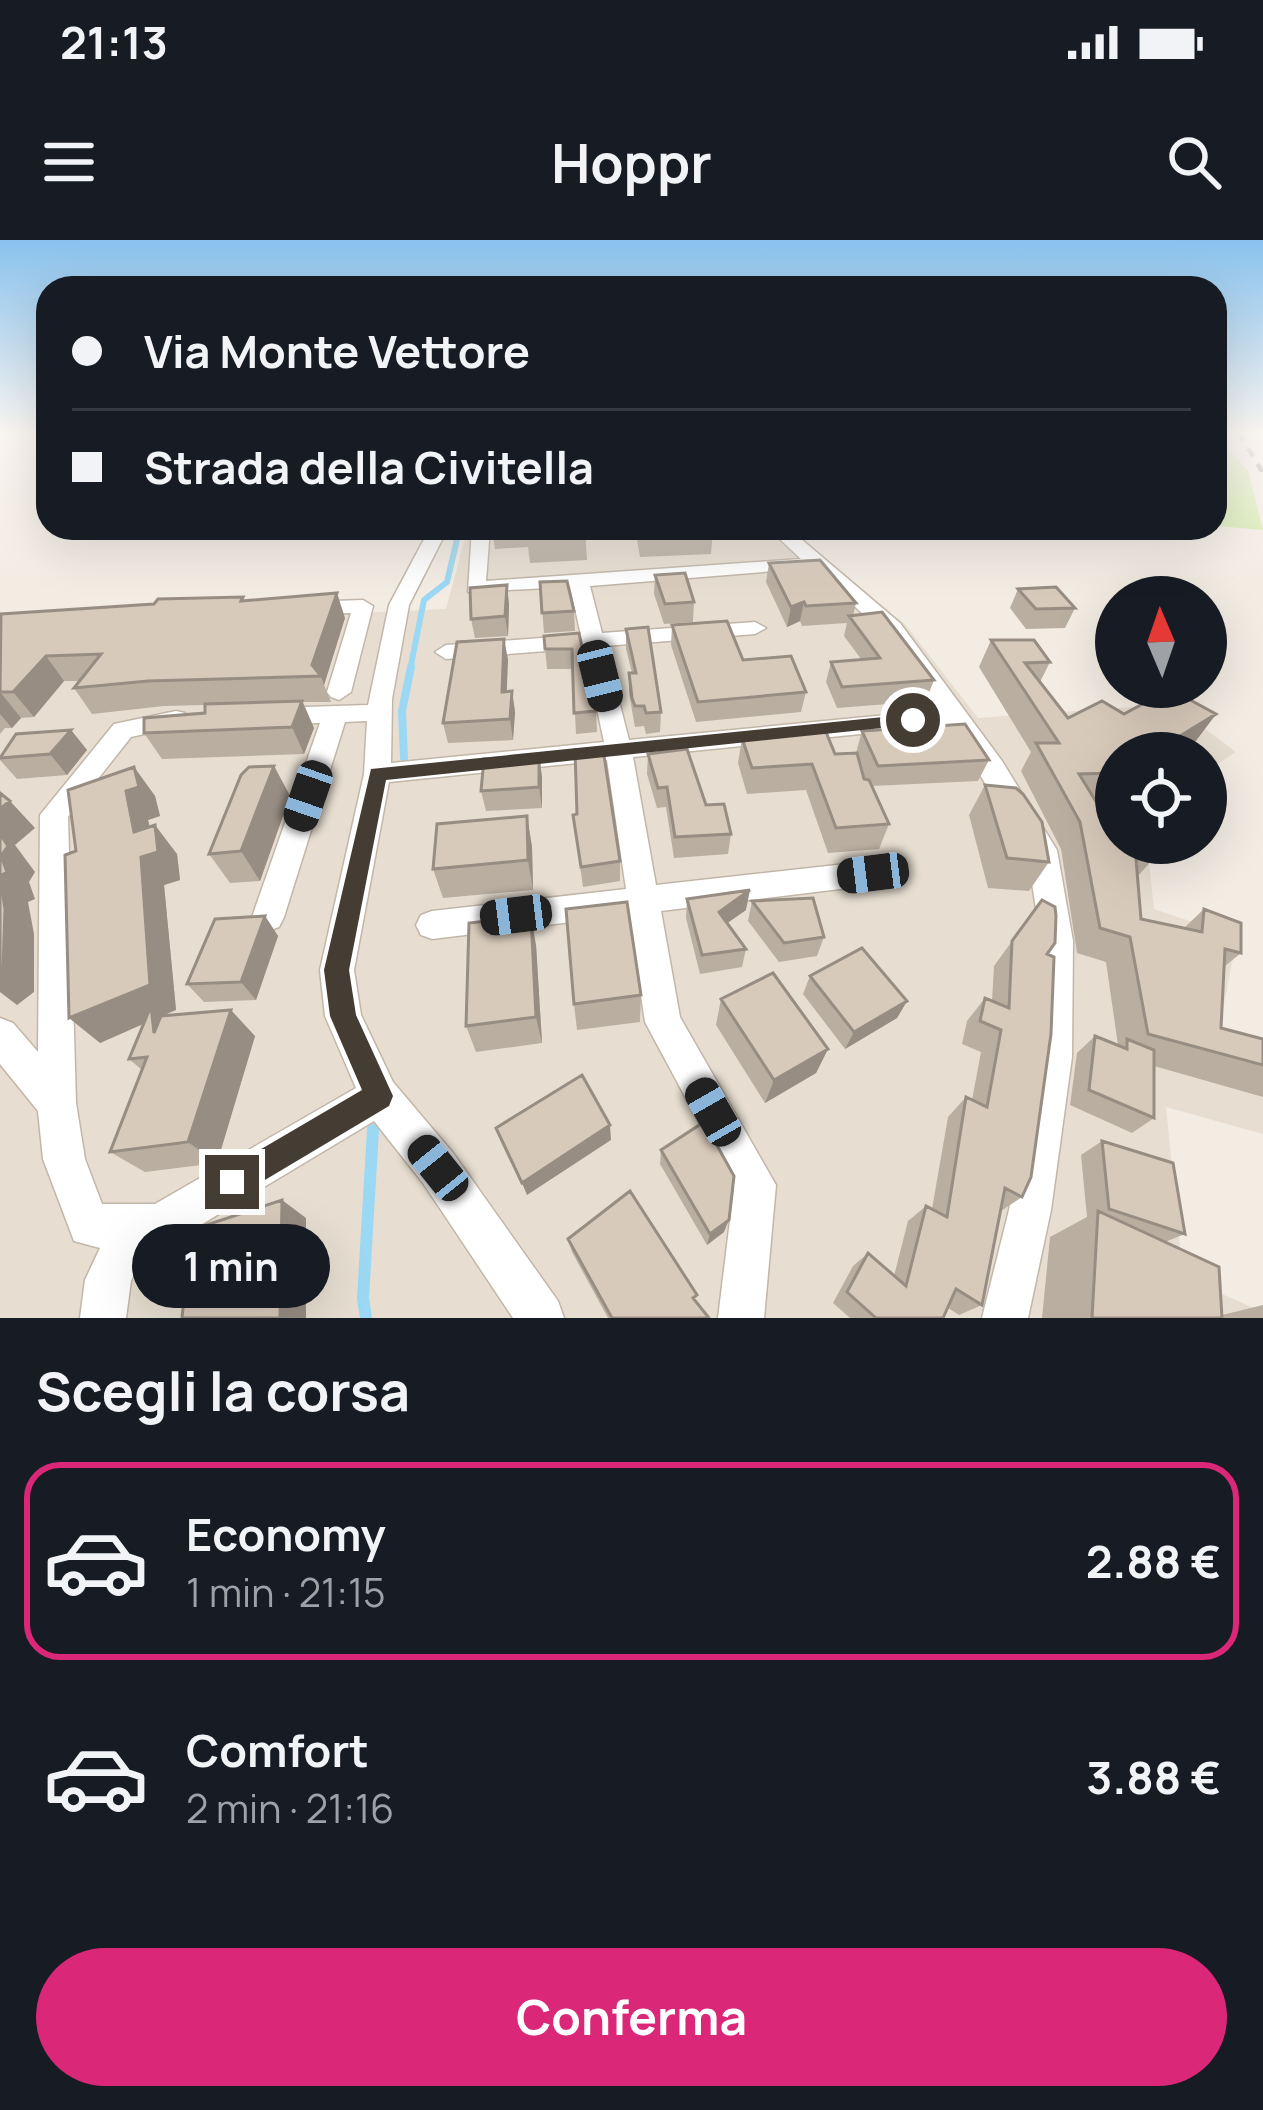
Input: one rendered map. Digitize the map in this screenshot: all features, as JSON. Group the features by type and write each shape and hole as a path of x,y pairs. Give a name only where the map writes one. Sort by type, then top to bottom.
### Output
{"street":[{"path":"433,540 399,604 380,713 377,774 337,970 343,1016 379,1096 438,1168 541,1318"},
{"path":"480,540 475,588 813,564"},
{"path":"789,540 892,628 1042,850 1057,941 1053,1057 1030,1210 1005,1318"},
{"path":"579,581 619,748 663,1022 755,1185 742,1318"},
{"path":"272,609 399,604"},
{"path":"268,917 337,704 363,606"},
{"path":"446,652 755,628"},
{"path":"249,717 337,704 380,713"},
{"path":"377,774 955,716"},
{"path":"206,718 164,719 123,730 54,814 57,1103 64,1159 89,1226 159,1226 379,1096"},
{"path":"432,925 873,873"},
{"path":"0,1036 57,1103"},
{"path":"103,1318 108,1280 133,1226"}],"shaded area":[{"path":"465,540 780,540 904,623 978,718 1177,708 1209,732 1095,732 1095,864 1149,864 1154,909 1237,937 1219,1030 1263,1042 1263,1134 1166,1107 1183,1277 1263,1312 1263,1318 0,1318 0,630 446,609"}],"green space":[{"path":"1227,483 1251,483 1263,530 1227,527"}],"building":[{"path":"820,560 856,603 806,606 804,602 791,607 769,563"},
{"path":"685,573 694,602 665,604 655,575"},
{"path":"567,581 574,611 542,613 540,582"},
{"path":"507,585 505,616 471,619 470,588"},
{"path":"1056,587 1075,608 1036,609 1018,589"},
{"path":"337,593 312,665 321,676 74,688 101,654 46,656 13,692 0,692 1,614 154,604 158,599 243,597 241,601"},
{"path":"882,612 934,680 842,687 831,662 880,658 849,616"},
{"path":"727,621 743,660 791,656 806,692 698,702 672,625"},
{"path":"648,627 661,712 646,713 632,698 629,673 636,673 626,629"},
{"path":"579,633 596,711 574,713 572,649 545,649 544,636"},
{"path":"504,639 502,692 512,691 510,719 443,723 457,642"},
{"path":"991,640 1034,640 1050,662 1025,663 1068,718 1095,704 1124,714 1135,708 1205,708 1216,714 1186,732 1095,732 1095,774 1079,774 1095,800 1095,864 1136,864 1141,919 1202,932 1204,909 1241,923 1241,953 1225,949 1221,1028 1263,1039 1263,1065 1148,1034 1130,937 1100,928 1080,822 1036,743 1059,743"},
{"path":"302,701 292,727 144,733 144,718 205,713 205,704"},
{"path":"965,724 989,760 878,766 862,731"},
{"path":"71,730 50,754 0,758 16,734"},
{"path":"826,732 835,754 857,753 864,779 869,780 889,824 836,828 812,764 752,768 742,738"},
{"path":"603,749 620,861 581,867 573,815 577,814 575,750"},
{"path":"687,749 706,805 724,804 731,834 675,837 667,787 658,788 648,754"},
{"path":"539,756 539,787 481,791 484,759"},
{"path":"274,766 241,851 209,854 241,775 249,767"},
{"path":"134,767 139,787 126,791 134,832 155,825 158,852 141,857 150,985 69,1018 65,855 76,851 68,790"},
{"path":"985,785 1016,788 1023,794 1042,822 1049,862 1007,858"},
{"path":"527,816 528,860 433,869 437,824"},
{"path":"0,834 8,846 1,856 7,872 0,876"},
{"path":"0,876 5,909 0,970"},
{"path":"750,890 719,912 746,949 702,955 687,899"},
{"path":"813,898 824,937 784,943 752,901"},
{"path":"1042,900 1055,907 1055,943 1047,954 1054,957 1051,1034 1031,1177 1022,1197 1005,1188 982,1305 956,1289 943,1318 876,1318 847,1292 868,1253 906,1286 926,1206 947,1217 966,1097 987,1107 1001,1030 980,1021 985,998 1009,1008 1012,941"},
{"path":"627,902 641,995 574,1004 566,909"},
{"path":"265,916 241,982 187,984 215,919"},
{"path":"531,916 536,1017 466,1026 469,923"},
{"path":"862,948 907,1001 854,1032 810,976"},
{"path":"773,973 828,1049 774,1080 721,999"},
{"path":"151,1006 154,1033 161,1016 231,1010 188,1142 110,1152 147,1057 129,1059"},
{"path":"1095,1036 1127,1049 1127,1039 1154,1050 1154,1118 1089,1090"},
{"path":"582,1075 610,1125 522,1183 496,1128"},
{"path":"704,1122 734,1176 729,1220 710,1234 661,1150"},
{"path":"1102,1141 1173,1163 1185,1234 1109,1209"},
{"path":"630,1191 709,1318 612,1318 568,1239"},
{"path":"282,1200 280,1318 182,1318 191,1230"},
{"path":"1098,1211 1219,1267 1222,1318 1092,1318"}],"waterway":[{"path":"410,670 424,600 447,582 457,540"},
{"path":"404,758 402,711 411,667"},
{"path":"366,1318 363,1298 373,1130"}],"route":[{"path":"232,1182 379,1096 343,1016 337,970 377,774 913,720"}]}
